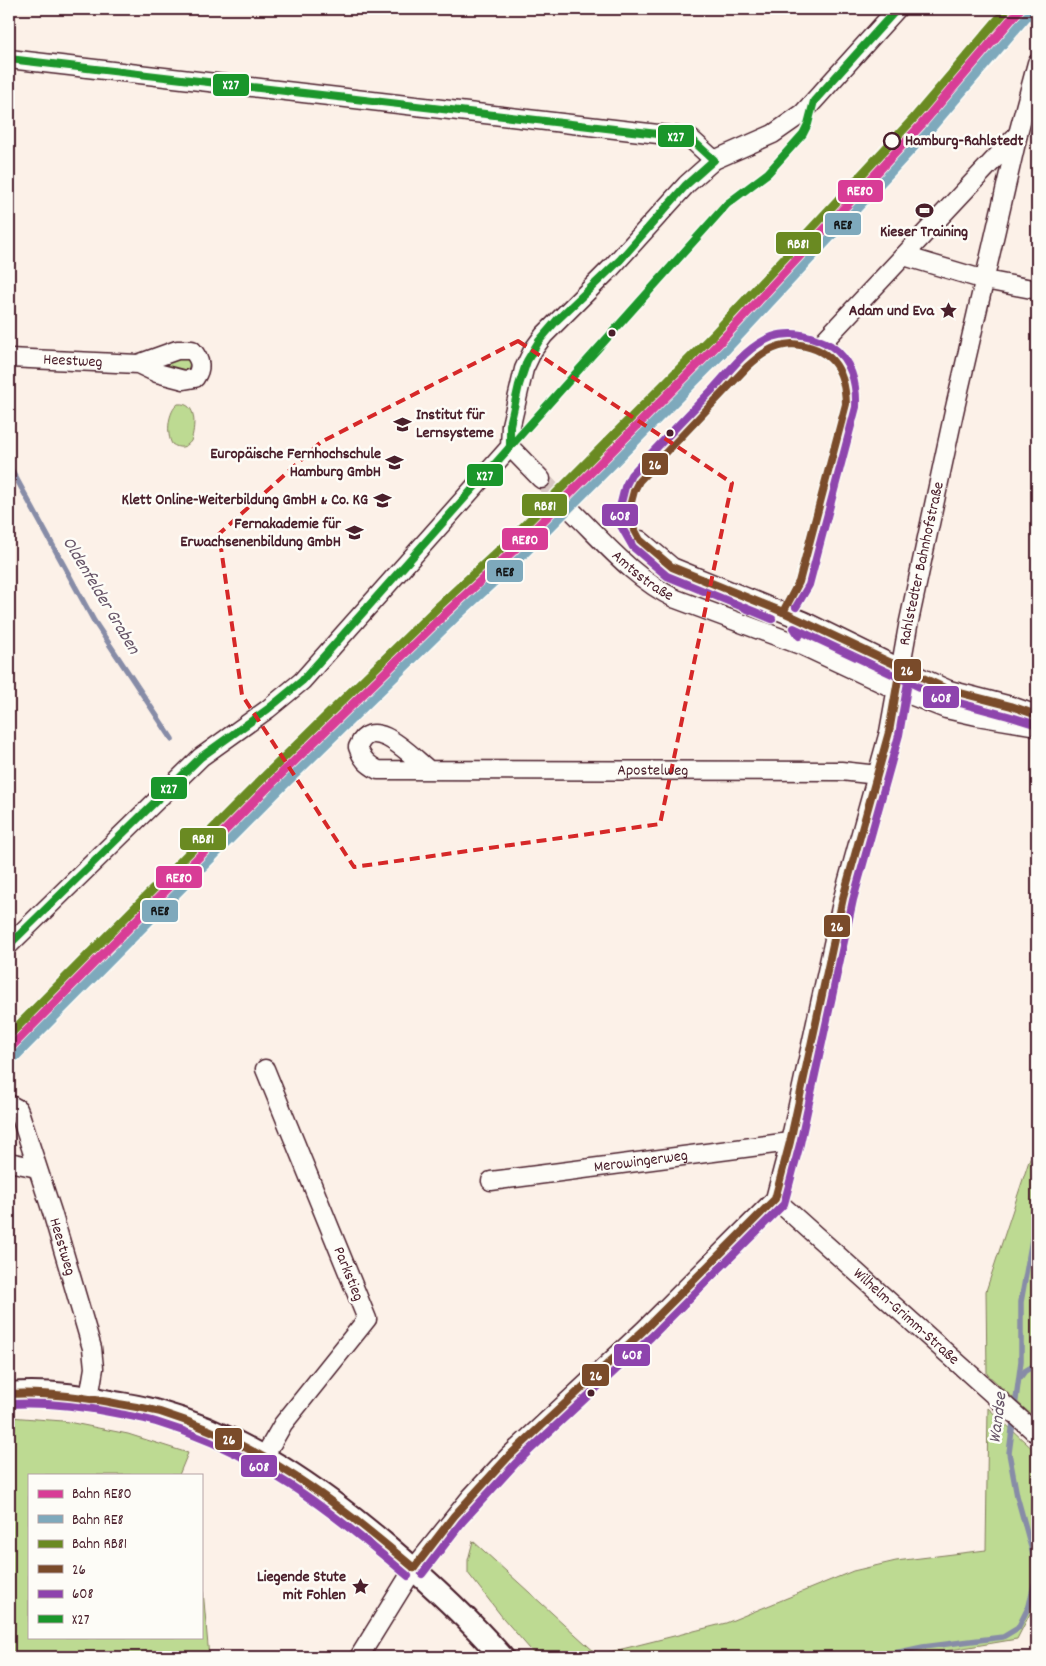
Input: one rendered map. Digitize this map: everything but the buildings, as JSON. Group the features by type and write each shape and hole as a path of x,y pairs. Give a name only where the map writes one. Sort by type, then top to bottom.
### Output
{"main road":[{"path":"9,1394 50,1394 89,1398 158,1412 206,1429 264,1457 312,1486 414,1568 480,1632 502,1657"}],"street":[{"path":"541,479 510,447 509,434 522,379 529,358 538,342 611,268 687,184 714,160 773,134 803,113 897,9"},
{"path":"9,59 684,137 691,139 714,160"},
{"name":"Rahlstedter Bahnhofstraße","path":"775,1199 790,1142 843,898 889,732 903,648 954,412 1018,134 1037,66"},
{"path":"820,345 1018,134"},
{"path":"904,256 985,280 1037,290"},
{"name":"Heestweg","path":"9,358 80,363 138,364"},
{"path":"9,945 201,757 268,710 302,681 510,447"},
{"name":"Amtsstraße","path":"570,509 648,584 676,599 729,619 785,628 834,660 896,690 946,708 977,716 1037,726"},
{"path":"640,540 672,567 785,628 804,621 949,690 1011,706 1037,715"},
{"name":"Apostelweg","path":"428,770 842,771 878,775"},
{"name":"Parkstieg","path":"264,1457 283,1424 367,1320 265,1069"},
{"name":"Heestweg","path":"9,1104 18,1109 20,1114 92,1348 94,1368 89,1398"},
{"name":"Merowingerweg","path":"491,1181 790,1142"},
{"path":"9,1162 37,1168"},
{"path":"359,1657 414,1568 460,1510 509,1456 584,1388 775,1199"},
{"name":"Wilhelm-Grimm-Straße","path":"775,1199 1037,1434"}],"highlighted area":[{"path":"518,341 732,483 660,824 354,867 242,695 219,534 321,442"}],"green space":[{"path":"181,357 188,358 190,363 188,369 161,368 157,363"},
{"path":"178,404 184,404 189,407 192,411 194,423 191,441 182,447 172,444 169,435 170,417"},
{"path":"1037,1149 1037,1420 987,1374 986,1291 1030,1158"},
{"path":"988,1408 1037,1453 1037,1600 1017,1639 909,1657 537,1657 503,1618 468,1573 468,1560 473,1541 598,1655 726,1623 853,1571 896,1561 986,1550"},
{"path":"9,1417 63,1421 128,1434 188,1453 179,1474 28,1474 28,1638 202,1638 202,1579 209,1657 9,1657"}],"waterway":[{"name":"Oldenfelder Graben","path":"9,465 94,621 172,739"},
{"name":"Wandse","path":"876,1657 923,1647 1003,1637 1018,1628 1029,1606 1035,1581 1036,1565 1017,1496 1009,1453 1021,1361 1021,1302 1037,1211"},
{"path":"1020,1378 1025,1371 1037,1364"}],"tunnel":[{"path":"541,479 570,509"}],"rail line":[{"name":"RB81","path":"9,1035 266,775 440,605 508,542 713,335 914,118 1007,9"},
{"name":"RE80","path":"9,1049 273,782 447,612 515,549 720,342 921,125 1020,9"},
{"name":"RE8","path":"16,1056 280,789 454,619 522,556 727,349 928,132 1028,15"}],"transit line":[{"name":"X27","path":"509,448 727,204 768,173 803,134 808,124 814,101 897,9"},
{"name":"X27","path":"9,59 684,137 691,139 714,160 686,185 620,260 557,320 539,341 527,361 519,385 510,425 510,447 302,681 268,709 201,757 9,945"},
{"name":"608","path":"772,619 667,576 633,547 621,526 620,507 625,487 631,475 740,360 763,341 787,334 803,335 817,339 838,351 848,365 854,381 856,398 856,407 809,585 796,607"},
{"name":"26","path":"792,344 816,349 833,361 842,379 846,404 799,582 783,612 672,567 640,540 631,523 630,506 639,481 747,367 767,351 779,346 792,344"},
{"name":"26","path":"783,612 949,690 1011,706 1037,715"},
{"name":"608","path":"799,636 794,628 945,699 1034,724"},
{"name":"26","path":"414,1568 454,1516 509,1456 644,1330 775,1199 790,1142 843,898 889,732 900,668"},
{"name":"608","path":"422,1574 462,1522 516,1463 651,1337 784,1204 800,1144 853,900 899,735 910,670"},
{"name":"26","path":"9,1394 50,1394 139,1407 197,1425 232,1440 264,1457 325,1497 355,1519 414,1568"},
{"name":"608","path":"10,1404 62,1405 102,1411 141,1418 193,1434 227,1449 290,1485 349,1528 408,1576"}],"place":[{"name":"Hamburg-Rahlstedt","path":"892,141"},
{"name":"Kieser Training","path":"924,211"},
{"name":"Adam und Eva","path":"948,311"},
{"name":"Institut für Lernsysteme","path":"402,424"},
{"name":"Europäische Fernhochschule Hamburg GmbH","path":"395,463"},
{"name":"Klett Online-Weiterbildung GmbH & Co. KG","path":"382,500"},
{"name":"Fernakademie für Erwachsenenbildung GmbH","path":"355,533"},
{"name":"Liegende Stute mit Fohlen","path":"360,1586"}]}
